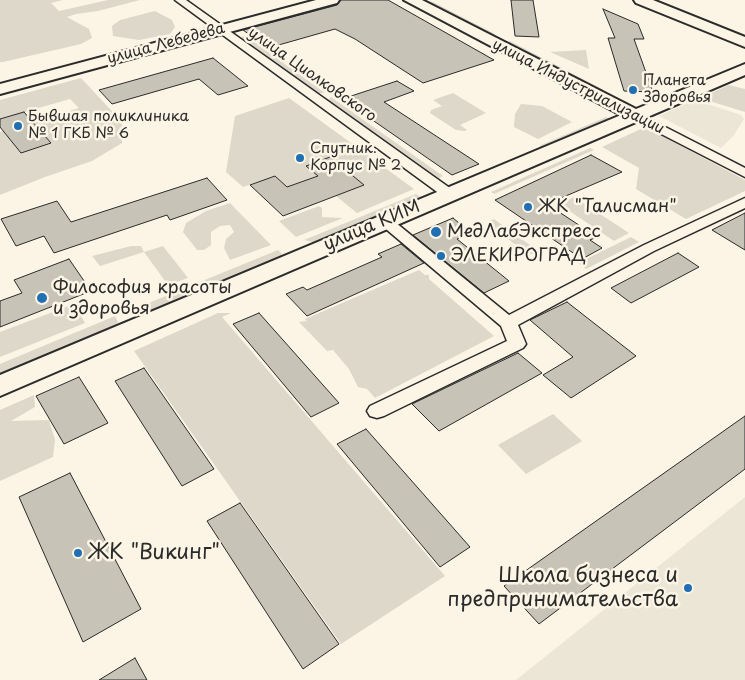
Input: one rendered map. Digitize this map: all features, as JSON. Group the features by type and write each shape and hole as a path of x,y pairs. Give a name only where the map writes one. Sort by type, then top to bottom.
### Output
{"street":[{"name":"улица Циолковского","path":"180,0 449,194"},
{"name":"улица Лебедева","path":"0,89 332,0"},
{"name":"улица Индустриализации","path":"411,0 745,174"},
{"path":"641,0 745,42"},
{"name":"улица КИМ","path":"0,386 745,69"},
{"path":"508,323 649,248 745,202"},
{"path":"377,411 517,344 508,323 385,221"}],"shaded area":[{"path":"0,0 63,0 51,3 59,11 108,0 140,0 67,17 89,29 92,38 81,44 0,62"},
{"path":"423,0 433,2 493,33 498,38"},
{"path":"155,11 172,20 175,27 170,34 139,40 113,36 112,26 120,20"},
{"path":"246,36 325,93 317,93 241,37"},
{"path":"510,41 604,90 606,95 503,44"},
{"path":"586,50 589,69 550,52"},
{"path":"81,78 122,122 122,143 92,161 0,195 0,132 3,131 21,153 51,143 33,122 79,108 70,99 0,119 0,100"},
{"path":"729,85 745,89 745,112 700,98"},
{"path":"453,93 486,113 460,125 467,130 465,131 456,130 430,113 431,110 442,106 433,100"},
{"path":"331,97 443,176 439,178 328,100"},
{"name":"Спутник. Корпус № 2","path":"289,98 414,189 357,213 336,196 364,185 330,157 318,176 287,187 274,176 243,187 226,172 235,116"},
{"path":"695,100 741,115 744,119 734,135 721,148 659,116"},
{"path":"521,104 542,106 572,122 538,139 514,127 515,114"},
{"path":"606,117 610,119 543,148 539,146"},
{"path":"645,127 745,180 745,191 686,219 636,189 639,168 602,147"},
{"path":"590,148 594,150 494,194 491,192"},
{"path":"416,194 421,197 313,242 304,240"},
{"path":"574,197 629,233 614,241 559,204"},
{"path":"230,203 271,245 230,260 224,248 226,239 234,232 230,225 220,226 211,232 211,245 204,250 197,250 183,232 186,223 206,211"},
{"path":"319,206 322,208 322,217 343,218 296,237 279,221"},
{"path":"494,219 541,253 538,255 526,253 490,225 490,221"},
{"path":"631,237 639,242 586,269 578,263"},
{"path":"131,246 141,246 144,252 100,266 92,256"},
{"path":"163,246 188,278 168,285 144,252"},
{"path":"278,250 282,254 280,257 144,313 137,313 134,309"},
{"path":"419,270 425,275 429,275 429,279 494,336 375,398 367,389 358,387 349,369 333,350 327,351 299,322 307,321 305,319"},
{"path":"74,304 85,323 0,357 0,332"},
{"path":"218,313 231,313 222,317 445,576 341,644 134,351"},
{"path":"115,316 118,322 116,325 0,374 0,364"},
{"path":"34,395 35,407 11,421 49,420 55,440 53,457 0,481 0,410"},
{"path":"553,414 582,441 526,474 498,445"},
{"name":"Школа бизнеса и предпринимательства","path":"745,497 745,680 516,680"}],"building":[{"path":"341,0 388,0 494,60 423,83 355,39 335,29 268,48 243,30 337,5"},
{"path":"511,0 533,0 539,37 515,36"},
{"path":"603,9 638,24 644,39 634,39 653,92 624,91 608,38 615,38"},
{"path":"213,58 248,86 218,95 199,79 112,104 99,90"},
{"path":"397,81 414,91 384,102 479,164 452,175 342,99"},
{"name":"Бывшая поликлиника № 1 ГКБ № 6","path":"24,112 51,143 21,153 0,127 0,119"},
{"name":"ЖК \"Талисман\"","path":"591,155 622,172 547,204 597,237 590,240 602,248 582,259 495,200"},
{"path":"330,157 364,185 283,216 250,185 275,176 287,187 318,176 306,166"},
{"path":"207,178 227,200 170,220 167,215 54,253 44,236 16,246 1,219 57,201 71,222"},
{"path":"745,213 745,250 712,230"},
{"path":"453,218 471,233 457,239 509,281 484,293 413,235"},
{"path":"401,244 424,263 307,316 286,294 303,287 307,290 382,257 378,254"},
{"path":"678,253 699,267 631,303 611,288"},
{"name":"Философия красоты и здоровья","path":"69,259 91,291 0,327 0,301 22,293 14,280"},
{"path":"567,302 636,356 571,398 543,375 573,357 530,320"},
{"path":"259,313 339,403 311,417 233,324"},
{"path":"518,353 542,373 439,431 412,404"},
{"path":"144,368 214,469 182,486 115,381"},
{"path":"79,377 108,423 64,444 36,396"},
{"path":"745,416 745,469 539,624 504,586"},
{"path":"366,429 470,547 440,567 337,444"},
{"name":"ЖК \"Викинг\"","path":"70,473 141,609 83,642 19,497"},
{"path":"240,503 339,644 303,669 207,521"},
{"path":"135,658 147,680 99,680"}],"place":[{"name":"Планета Здоровья","path":"633,90"},
{"name":"Бывшая поликлиника № 1 ГКБ № 6","path":"18,126"},
{"name":"Спутник. Корпус № 2","path":"300,158"},
{"name":"ЖК \"Талисман\"","path":"528,207"},
{"name":"МедЛабЭкспресс","path":"436,232"},
{"name":"ЭЛЕКИРОГРАД","path":"441,256"},
{"name":"Философия красоты и здоровья","path":"42,298"},
{"name":"ЖК \"Викинг\"","path":"78,553"},
{"name":"Школа бизнеса и предпринимательства","path":"688,588"}]}
